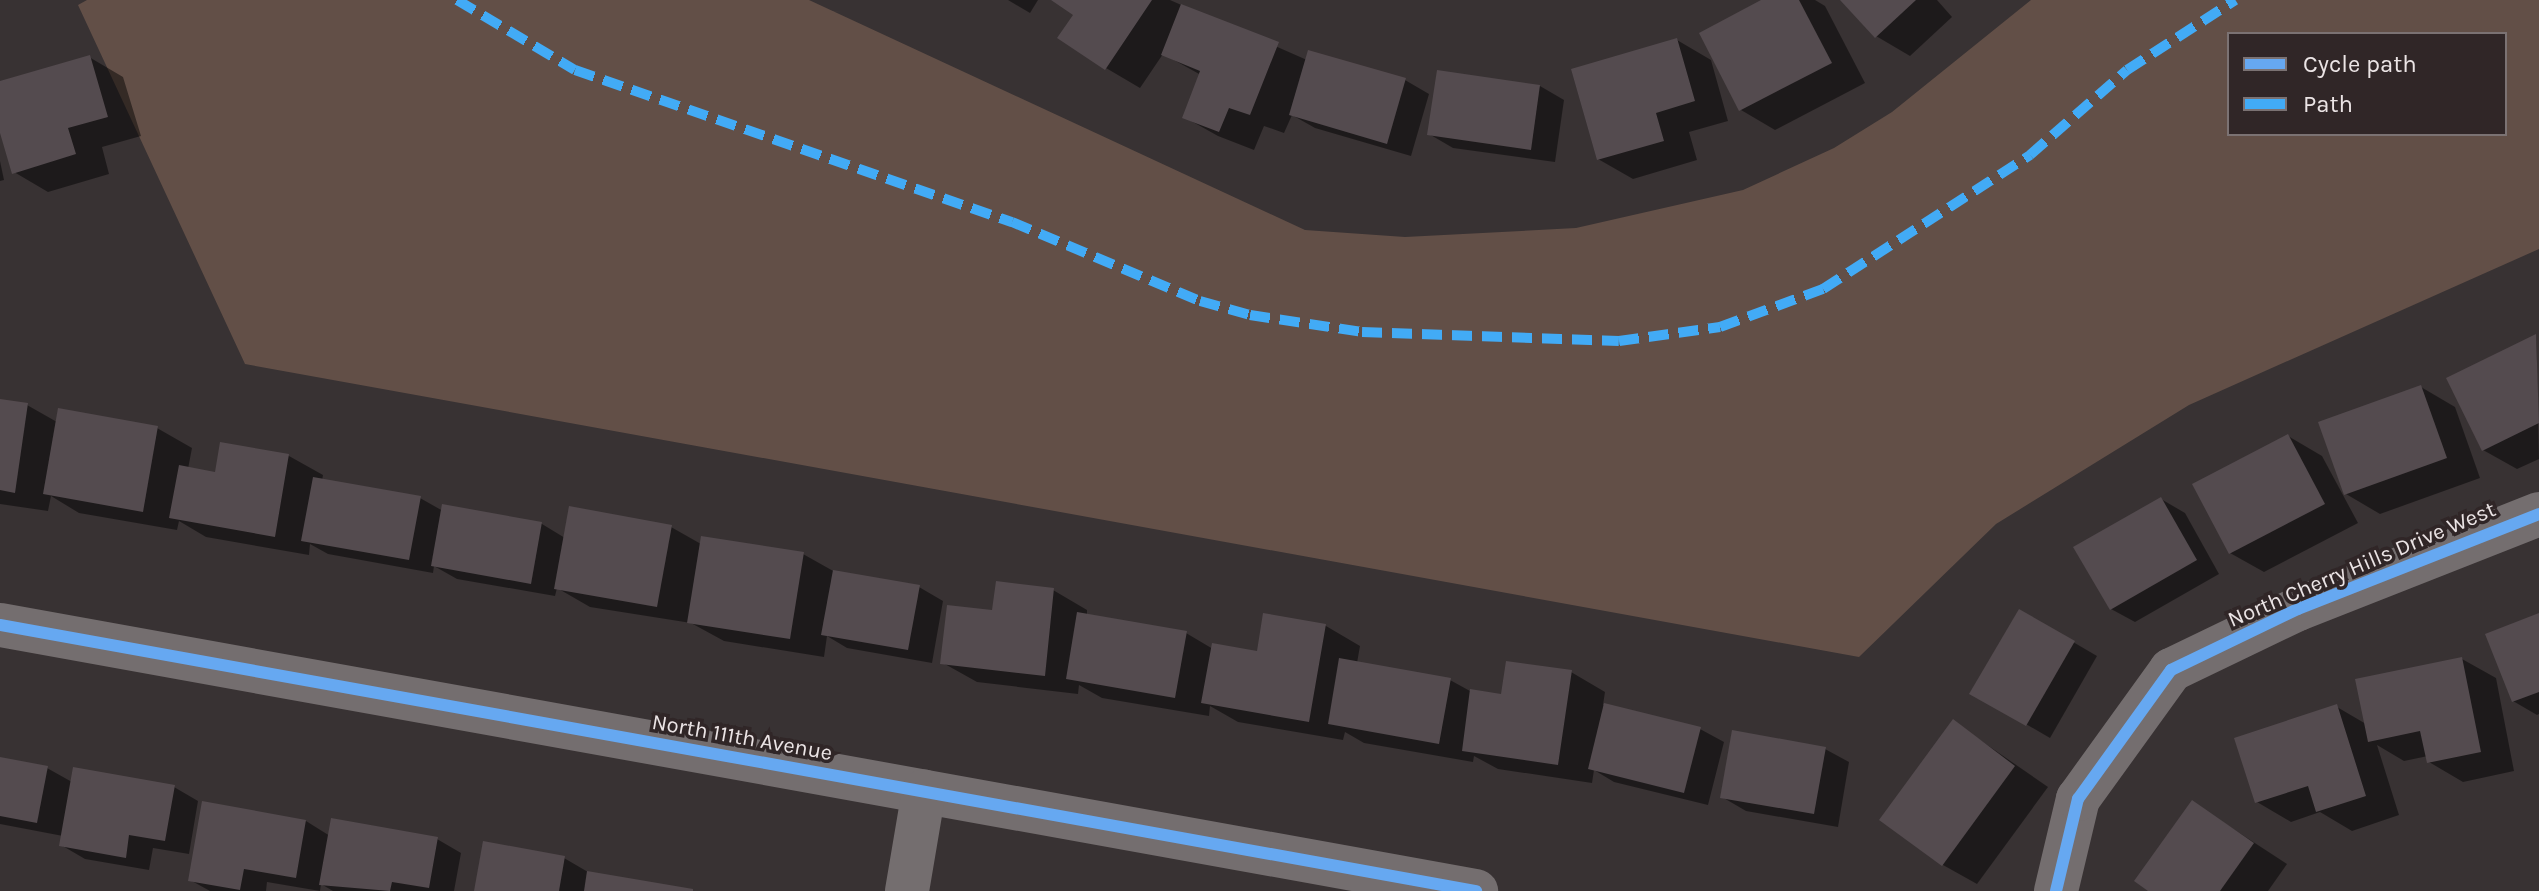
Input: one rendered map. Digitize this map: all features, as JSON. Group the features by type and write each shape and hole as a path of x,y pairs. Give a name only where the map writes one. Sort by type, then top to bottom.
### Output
{"street":[{"name":"North Cherry Hills Drive West","path":"2056,891 2078,799 2171,670 2298,609 2539,514"},
{"name":"North 111th Avenue","path":"0,625 1476,891"},
{"path":"907,891 924,791"}],"shaded area":[{"path":"87,0 809,0 1305,230 1405,237 1576,228 1743,190 1834,148 1892,112 2031,0 2539,0 2539,249 2189,405 1996,524 1859,657 245,364 78,5"}],"building":[{"path":"1051,0 1152,0 1105,70 1057,38 1073,15"},
{"path":"1761,0 1799,0 1832,63 1739,111 1699,33"},
{"path":"1840,0 1916,0 1875,38"},
{"path":"1181,4 1279,42 1250,115 1229,108 1219,132 1182,118 1200,71 1161,55"},
{"path":"1677,38 1695,101 1656,113 1664,141 1597,160 1571,69"},
{"path":"1308,50 1406,78 1387,144 1289,115"},
{"path":"90,55 108,117 68,128 76,154 12,174 0,133 0,81"},
{"path":"1437,70 1540,85 1531,150 1427,135"},
{"path":"2536,334 2539,423 2482,451 2446,378"},
{"path":"2421,385 2447,458 2344,495 2318,422"},
{"path":"0,399 28,403 15,493 0,490"},
{"path":"58,408 158,426 143,512 43,494"},
{"path":"2288,434 2325,504 2229,554 2192,484"},
{"path":"220,442 289,454 275,537 169,518 179,465 215,472"},
{"path":"313,477 421,496 409,560 301,541"},
{"path":"2161,497 2197,560 2110,610 2073,547"},
{"path":"442,504 542,522 531,584 431,566"},
{"path":"569,506 672,525 657,607 554,589"},
{"path":"701,536 804,552 790,639 687,623"},
{"path":"833,570 920,585 908,650 821,635"},
{"path":"996,581 1054,588 1045,676 940,664 947,605 992,610"},
{"path":"2019,609 2075,641 2026,726 1969,694"},
{"path":"1077,612 1187,631 1175,698 1066,679"},
{"path":"1263,613 1326,624 1309,722 1201,703 1212,643 1257,651"},
{"path":"2539,613 2539,692 2512,702 2485,634"},
{"path":"2462,657 2481,752 2427,763 2420,731 2368,742 2355,679"},
{"path":"1339,658 1451,678 1439,744 1328,724"},
{"path":"1506,661 1572,670 1558,765 1462,751 1470,689 1501,694"},
{"path":"1604,703 1701,727 1684,793 1588,769"},
{"path":"2337,704 2366,796 2316,812 2308,786 2255,803 2234,738"},
{"path":"1953,719 2015,766 1942,866 1879,820"},
{"path":"1732,730 1826,747 1814,814 1720,798"},
{"path":"0,757 48,766 37,823 0,816"},
{"path":"73,767 175,785 165,841 129,835 126,858 59,846"},
{"path":"2192,800 2254,843 2220,891 2148,891 2134,881"},
{"path":"202,801 306,820 296,878 244,869 240,890 188,881"},
{"path":"331,818 438,837 429,888 392,882 390,891 319,885"},
{"path":"483,841 565,856 559,891 474,891"},
{"path":"587,871 693,889 693,891 584,891"}],"marked path":[{"path":"457,0 575,70 1012,222 1200,301 1250,315 1362,332 1619,341 1720,327 1823,289 2030,155 2127,70 2235,0"}],"cycle path":[{"path":"2056,891 2078,799 2171,670 2298,609 2539,514"},
{"path":"0,625 1476,891"}]}
